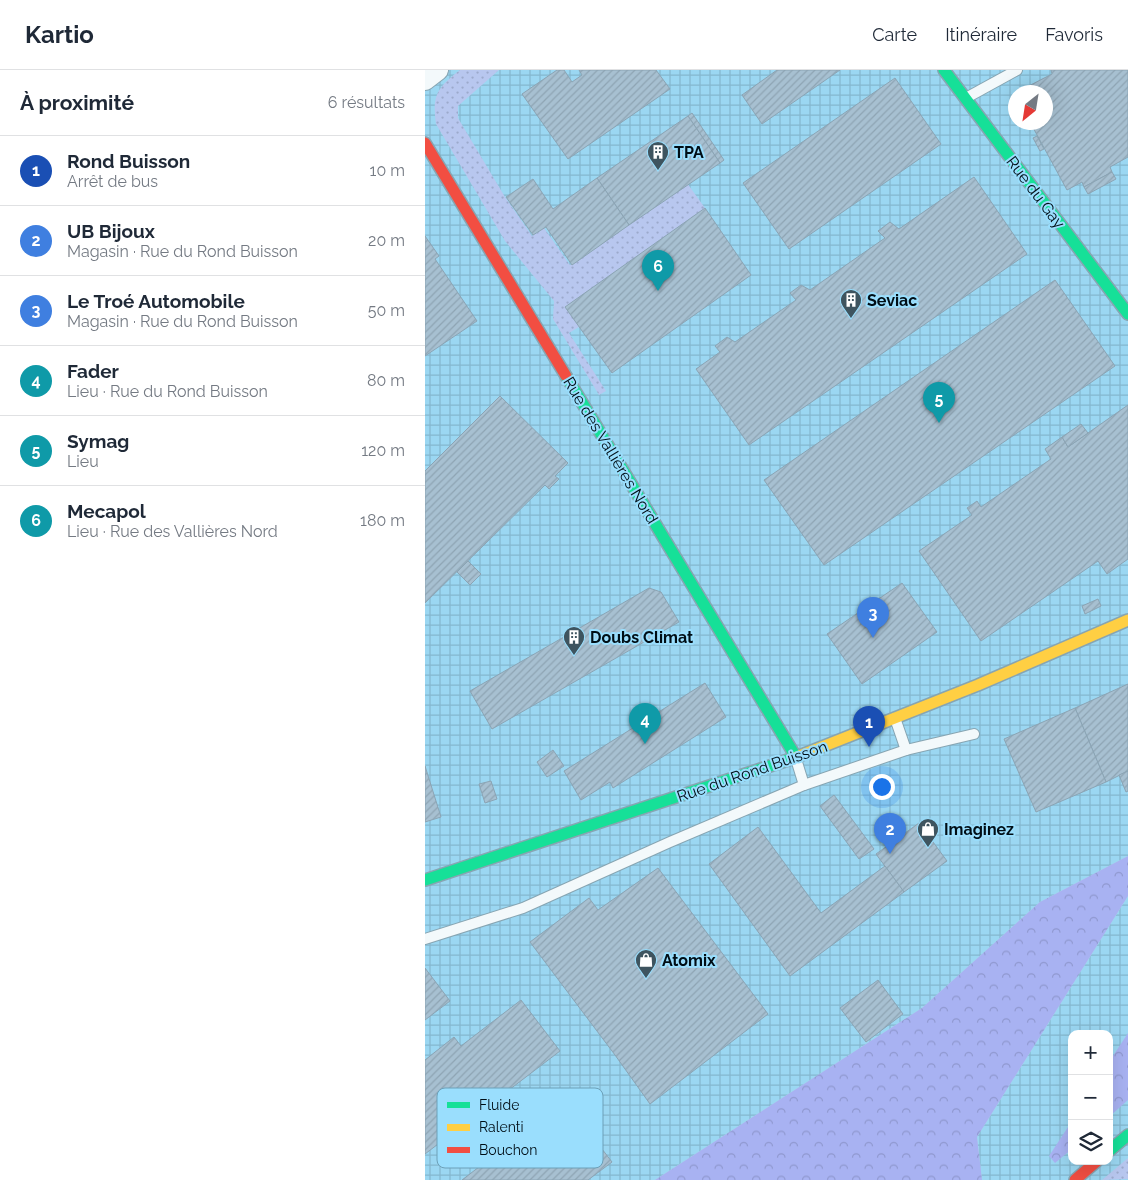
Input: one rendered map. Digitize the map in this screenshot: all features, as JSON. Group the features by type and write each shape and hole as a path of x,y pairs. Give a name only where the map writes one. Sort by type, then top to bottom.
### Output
{"street":[{"path":"425,80 438,70"},
{"name":"Rue du Gay","path":"944,70 1128,314"},
{"name":"Rue des Vallières Nord","path":"425,143 734,652 796,758"},
{"name":"Rue du Rond Buisson","path":"425,880 796,758 978,685 1128,620"},
{"path":"1113,1148 1128,1135"},
{"path":"1075,1180 1092,1165"}],"lane":[{"path":"965,99 1017,70"},
{"path":"895,718 906,750"},
{"path":"425,939 523,908 804,785 906,750 974,734"},
{"path":"796,758 804,785"}],"shaded area":[{"path":"425,70 1128,70 1128,856 1040,902 922,1008 655,1180 425,1180"},
{"path":"460,70 499,70 458,106 458,118 505,197 532,236 544,228 570,265 687,183 705,208 579,327 569,333 606,391 599,395 553,319 554,301 505,241 436,124 435,106 438,93 441,87"},
{"path":"1128,896 1128,1180 982,1180 977,1137"},
{"path":"1128,1158 1128,1179 1102,1180"}],"green space":[{"path":"1128,856 1128,896 977,1137 982,1180 655,1180 922,1008 1040,902"},
{"path":"1128,1033 1128,1100 1113,1113 1113,1075 1113,1056"},
{"path":"1068,1127 1068,1152 1055,1163 1049,1156"}],"building":[{"path":"557,70 564,70 572,82 582,75 579,70 656,70 670,89 568,159 522,94"},
{"path":"777,70 840,70 762,124 742,95"},
{"path":"1051,70 1128,70 1128,157 1110,167 1112,172 1084,187 1082,182 1067,190 1034,130 1053,130 1053,85 1031,85 1052,74"},
{"path":"895,78 941,144 789,249 743,183"},
{"path":"692,113 724,160 720,163 688,116"},
{"name":"TPA","path":"688,116 720,163 629,225 597,178"},
{"path":"1037,136 1044,149 1040,151 1033,138"},
{"path":"1112,172 1116,179 1088,194 1084,187"},
{"name":"Seviac","path":"974,177 1027,254 749,445 696,369 720,352 715,346 727,337 735,342 796,300 790,293 801,285 810,290 885,238 878,231 890,222 899,229"},
{"path":"597,178 629,225 572,265 546,227 533,235 506,197 533,179 553,209"},
{"path":"705,208 751,275 612,373 565,307"},
{"path":"425,236 439,256 435,259 477,321 425,356"},
{"path":"1055,280 1115,366 824,565 764,480"},
{"path":"500,396 568,463 555,476 559,479 549,489 545,485 425,603 425,471"},
{"path":"1128,405 1128,559 1107,574 1098,561 981,641 919,551 972,515 967,508 977,501 981,507 1051,459 1045,449 1062,437 1068,447"},
{"path":"1081,424 1088,433 1068,447 1062,437"},
{"path":"468,561 481,574 470,585 457,572"},
{"path":"902,583 937,632 862,684 827,634"},
{"name":"Doubs Climat","path":"649,588 661,592 679,622 492,729 470,691"},
{"path":"1098,599 1101,606 1085,614 1082,606"},
{"path":"705,683 726,717 613,788 610,782 581,800 564,771"},
{"path":"1128,684 1128,771 1106,782 1075,708"},
{"path":"1075,708 1106,782 1036,812 1004,739"},
{"path":"553,750 564,766 547,777 537,762"},
{"path":"425,766 441,817 425,822"},
{"path":"1128,771 1128,791 1126,792 1119,775"},
{"path":"491,781 497,799 485,803 479,784"},
{"path":"834,795 874,849 859,859 820,806"},
{"path":"919,823 947,861 904,892 876,854"},
{"path":"758,827 821,913 885,866 904,892 790,976 709,864"},
{"path":"658,868 768,1014 650,1104 530,942 589,898 598,910"},
{"path":"425,968 450,1001 425,1020"},
{"path":"878,980 903,1014 866,1042 840,1008"},
{"path":"521,1000 560,1051 512,1088 437,1088 437,1145 425,1154 425,1060 454,1037 461,1046"},
{"path":"603,1150 612,1162 588,1180 462,1180 478,1168 603,1168"}],"traffic: fast":[{"path":"944,70 1128,314"},
{"path":"566,376 796,757"},
{"path":"425,880 794,758"},
{"path":"1113,1148 1128,1135"}],"traffic: slow":[{"path":"794,758 978,685 1128,620"}],"traffic: jam":[{"path":"425,143 566,376"},
{"path":"1075,1180 1092,1165"}],"place":[{"name":"TPA","path":"658,171"},
{"name":"Mecapol","path":"658,291"},
{"name":"Seviac","path":"851,319"},
{"name":"Symag","path":"939,423"},
{"name":"Le Troé Automobile","path":"873,638"},
{"name":"Doubs Climat","path":"574,656"},
{"name":"Fader","path":"645,744"},
{"name":"Rond Buisson","path":"869,747"},
{"name":"Imaginez","path":"928,848"},
{"name":"UB Bijoux","path":"890,854"},
{"name":"Atomix","path":"646,979"}]}
